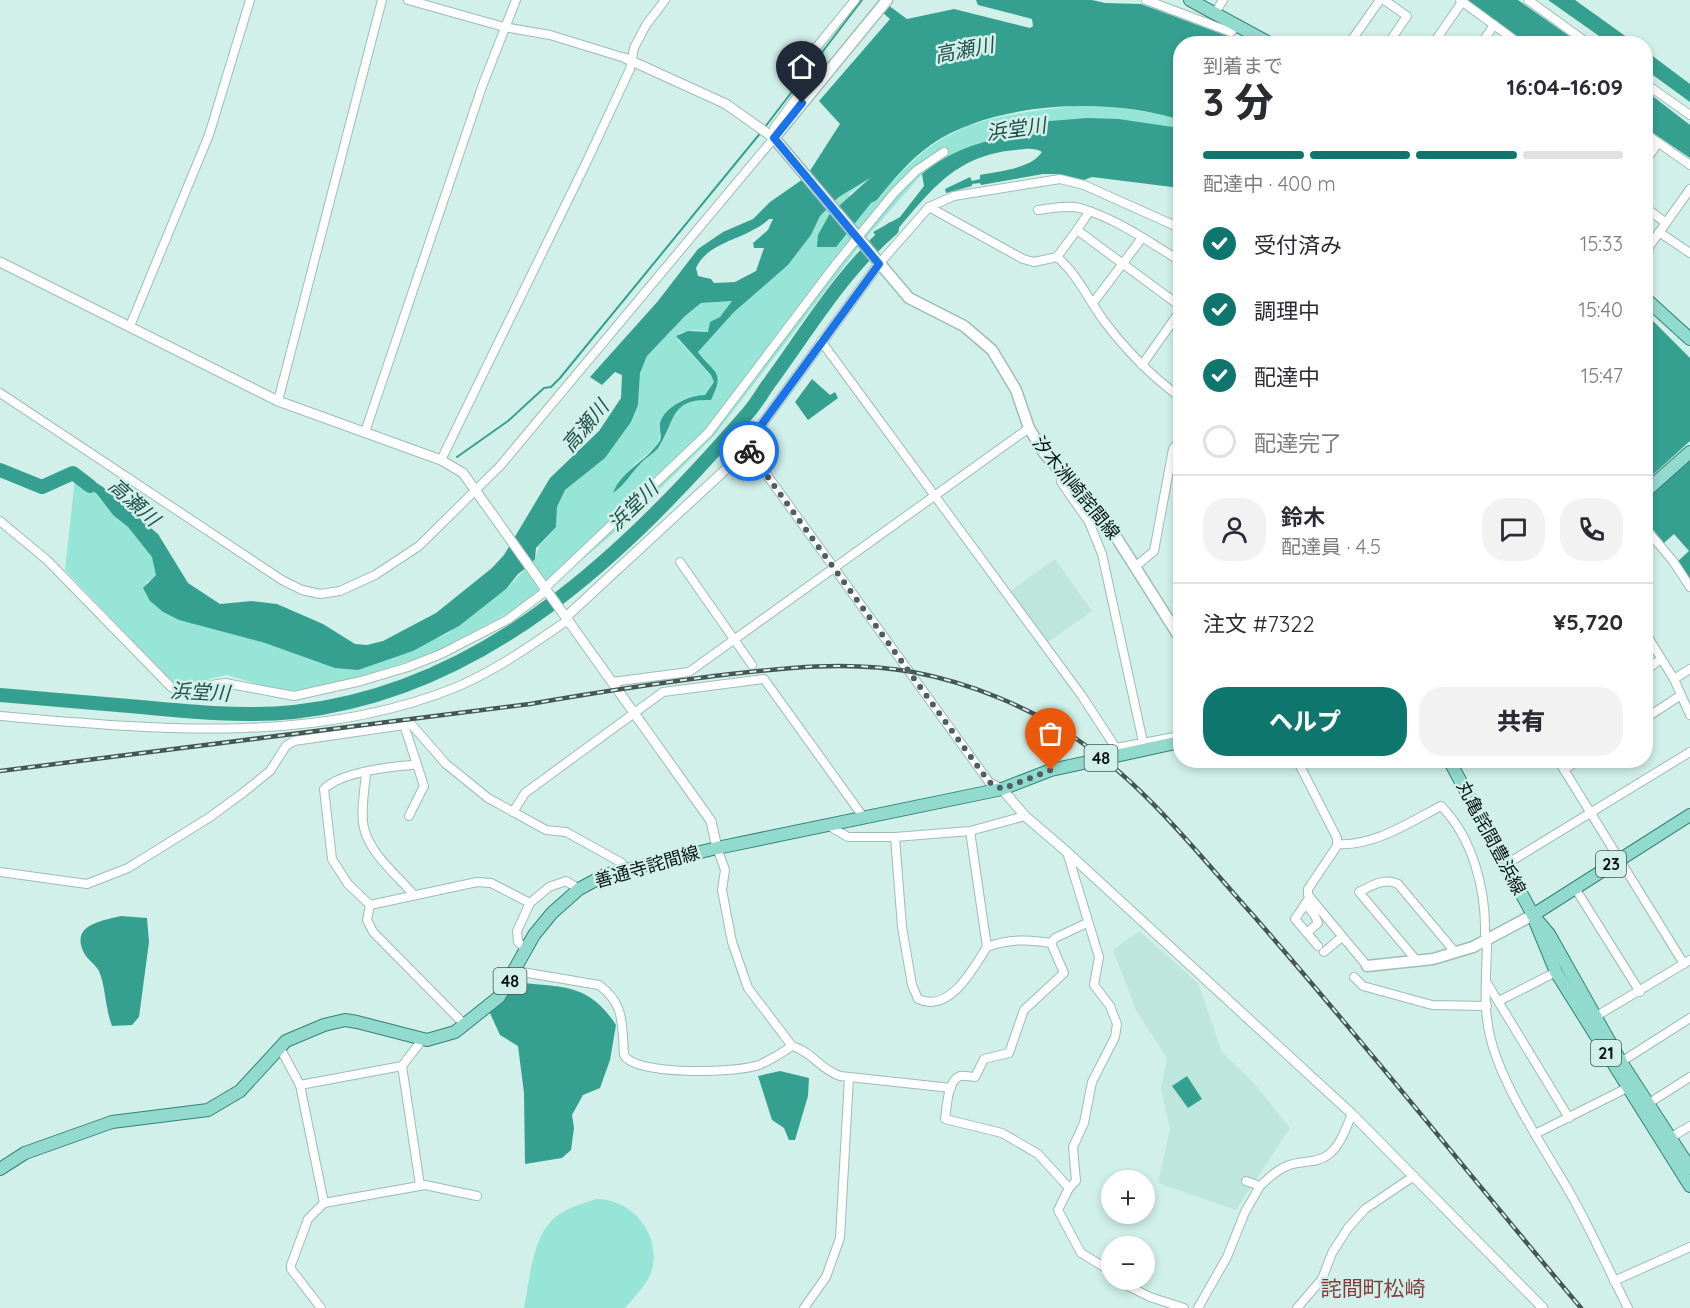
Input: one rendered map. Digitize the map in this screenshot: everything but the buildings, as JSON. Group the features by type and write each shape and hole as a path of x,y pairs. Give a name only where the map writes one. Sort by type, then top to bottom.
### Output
{"main road":[{"path":"770,134 887,0"},
{"path":"1190,0 1257,36"},
{"name":"汐木洲崎詫間線","path":"770,134 909,298 964,326 992,350 1016,390 1029,428 1044,453 1106,521 1173,627"},
{"path":"1653,305 1690,339"},
{"path":"1653,485 1690,452"},
{"name":"善通寺詫間線","path":"0,1169 26,1153 111,1122 208,1110 240,1091 280,1048 301,1033 345,1020 422,1040 455,1032 499,997 516,971 526,949 552,913 579,889 605,875 717,848 1002,789 1069,765 1173,743"},
{"name":"丸亀詫間豊浜線","path":"1453,768 1533,915 1540,939 1556,972 1627,1088 1670,1138 1690,1168"},
{"name":"23","path":"1533,915 1690,815"},
{"path":"1367,966 1417,961 1455,952 1488,940 1533,915"},
{"name":"丸亀詫間豊浜線","path":"1533,915 1549,934 1690,1186"}],"street":[{"path":"130,326 209,135 250,0"},
{"path":"278,401 382,0"},
{"path":"408,0 504,27 550,35 629,59 726,104 770,134"},
{"path":"365,432 504,27 516,0"},
{"path":"441,460 587,161 634,48 646,25 665,0"},
{"path":"0,393 282,580 320,594 340,591 375,575 430,537 475,493 582,371 809,84 812,73 802,65 855,0"},
{"path":"1146,0 1231,32 1238,25"},
{"path":"1215,13 1223,0"},
{"path":"1355,36 1382,0 1407,16 1393,36"},
{"path":"1528,0 1578,36"},
{"path":"1437,36 1461,1 1509,36"},
{"path":"1486,36 1494,25"},
{"path":"1653,89 1690,115"},
{"path":"1653,139 1690,165"},
{"path":"1653,150 1658,143"},
{"path":"0,521 60,573 171,687 190,696 211,685 225,683 282,696 301,696 380,676 426,661 507,620 545,590 708,434 836,264 904,183 944,152"},
{"path":"0,716 218,729 308,723 360,716 419,701 474,679 567,618 696,498 746,446 879,264 929,207 954,196 1060,179 1084,185 1173,225"},
{"path":"1653,241 1690,189"},
{"path":"1038,210 1066,206 1089,212 1142,238 1173,257"},
{"path":"929,207 1023,260 1034,262 1057,257 1089,212"},
{"path":"1653,213 1666,223"},
{"path":"1077,230 1173,301"},
{"path":"1659,232 1690,253"},
{"path":"1094,303 1142,238"},
{"path":"1057,257 1071,268 1104,320 1142,365 1173,391"},
{"path":"0,262 278,401 441,460 463,473 471,482 475,493 711,820 725,870 722,890 732,942 748,988 792,1046 802,1049 832,1074 951,1088"},
{"path":"1142,365 1173,321"},
{"path":"821,341 1082,696 1116,748 1173,737"},
{"path":"612,682 689,672 1029,428"},
{"path":"746,446 989,782 1002,789 1025,816 1352,1114 1543,1308"},
{"path":"1135,567 1154,551 1173,449"},
{"path":"1062,473 1061,482 1089,522 1102,554 1143,742"},
{"path":"1653,537 1673,561 1690,587"},
{"path":"680,562 752,665"},
{"path":"1653,646 1674,679 1690,715"},
{"path":"1653,664 1661,659"},
{"path":"1674,679 1690,669"},
{"path":"513,812 525,794 663,692 764,680 864,818"},
{"path":"1653,713 1681,695"},
{"path":"0,872 87,884 146,858 210,817 270,771 286,746 294,741 411,724 446,764 488,798 546,830 566,832 622,862 623,871"},
{"path":"404,725 424,786 409,816"},
{"path":"1506,864 1690,752"},
{"path":"370,905 348,884 332,859 324,789 366,772 412,765"},
{"path":"1301,768 1329,819 1337,844"},
{"path":"1567,768 1564,770 1590,814 1687,962 1641,992 1595,1017"},
{"path":"366,772 363,822 368,838 382,860 414,895"},
{"path":"1337,844 1349,845 1370,840 1441,806 1452,818 1471,856 1484,896 1485,934 1488,940 1487,1006 1490,1037 1495,1056 1535,1134 1568,1189 1628,1308"},
{"path":"829,826 848,837 895,837 970,831 1025,816"},
{"path":"895,837 904,936 912,986 918,999 928,1004 947,997 961,985 987,946 986,922 970,831"},
{"path":"1337,844 1308,889 1310,897 1367,966"},
{"path":"1067,852 1099,957 1094,985 1110,1006 1117,1024 1115,1037 1092,1082 1084,1123 1073,1147 1076,1181 1069,1188 1058,1210 1081,1252 1101,1265"},
{"path":"1417,961 1359,892 1381,882 1392,880 1398,884 1455,952"},
{"path":"526,949 518,942 517,931 530,903 549,886 566,881 579,889"},
{"path":"370,905 477,882 491,883 530,903"},
{"path":"1575,888 1641,992"},
{"path":"1310,897 1295,919 1321,949 1342,937"},
{"path":"1305,904 1318,919 1318,923 1307,933"},
{"path":"370,905 367,920 373,932 464,1024"},
{"path":"1051,943 1055,938 1087,923"},
{"path":"987,946 1020,939 1051,943"},
{"path":"1051,943 1064,973 1024,1010 1009,1053 987,1057 975,1077 958,1077 951,1088 945,1119 1002,1133 1038,1154 1069,1188"},
{"path":"516,971 599,985 610,993 621,1010 624,1055 627,1060 636,1065 694,1071 739,1069 758,1065 792,1046"},
{"path":"1499,1001 1556,972"},
{"path":"1354,977 1363,986 1432,1005 1487,1006"},
{"path":"1486,981 1569,1118"},
{"path":"1621,1062 1690,1018"},
{"path":"300,1085 402,1066 422,1040"},
{"path":"280,1048 300,1085 324,1203"},
{"path":"402,1066 420,1185"},
{"path":"804,1308 826,1277 840,1238 849,1077"},
{"path":"1644,1106 1690,1077"},
{"path":"1535,1134 1627,1088"},
{"path":"1198,1308 1227,1257 1245,1212 1260,1186 1273,1174 1289,1165 1319,1160 1328,1155 1340,1142 1352,1114"},
{"path":"1670,1138 1690,1126"},
{"path":"1297,1308 1318,1285 1332,1253 1354,1221 1373,1203 1414,1176"},
{"path":"1246,1181 1260,1186"},
{"path":"321,1308 291,1269 291,1265 308,1219 324,1203 420,1185 477,1196"},
{"path":"1614,1281 1690,1247"},
{"path":"1136,1290 1184,1308"}],"shaded area":[{"path":"1073,106 1141,111 1173,118 1173,127 1119,119 1038,122 1036,134 1016,134 985,142 942,161 922,174 864,240 714,436 624,524 550,587 552,592 516,620 510,612 431,654 335,684 301,691 275,689 227,675 212,678 192,688 175,685 65,570 75,478 97,494 113,515 128,527 153,557 156,575 146,583 150,601 163,612 179,620 208,625 307,657 438,638 447,634 506,589 535,559 539,546 556,527 557,507 565,490 605,458 631,422 638,405 640,373 647,356 685,316 701,303 733,301 709,332 695,330 679,333 678,340 711,375 714,382 705,395 679,402 662,431 657,446 635,464 615,488 618,490 642,461 656,451 678,408 685,403 711,400 717,375 698,352 734,312 788,265 811,235 820,216 840,197 871,177 848,195 871,203 878,200 920,154 941,139 986,120"},
{"path":"1055,559 1092,611 1047,643 1009,592"},
{"path":"1139,931 1198,983 1222,1052 1253,1082 1290,1128 1236,1210 1158,1183 1170,1129 1161,1089 1167,1058 1136,1010 1113,950"},
{"path":"597,1199 622,1205 641,1221 648,1232 654,1257 652,1270 644,1285 625,1308 524,1308 533,1258 542,1234 557,1216 566,1210"}],"water":[{"path":"976,0 1092,0 1105,3 1141,4 1227,36 1173,36 1173,118 1120,108 1087,106 1019,111 987,119 958,130 924,150 909,163 877,200 871,203 836,247 817,247 818,235 829,215 870,178 839,197 820,216 811,235 788,265 734,312 698,352 718,378 711,400 697,400 681,407 658,448 613,493 621,479 659,442 660,423 667,411 685,399 705,395 714,382 711,375 676,336 688,331 708,332 710,322 720,317 732,301 701,303 685,316 647,356 640,373 638,405 631,422 605,458 565,490 557,507 556,527 536,548 535,559 530,565 518,574 506,589 459,626 413,651 358,670 335,668 265,643 179,620 163,612 150,601 143,588 156,575 152,557 97,494 75,478 77,471 103,487 158,534 188,583 220,604 252,601 277,604 323,624 355,644 367,645 383,641 436,613 492,568 504,555 550,478 599,431 621,398 622,375 615,372 602,385 590,377 658,301 698,249 723,232 753,219 770,202 806,177 840,124 819,101 890,19 882,12 888,5 907,19 954,9 1030,28 1033,26 1032,19 978,5","holes":["769,219 773,219 768,230 753,243 754,248 764,248 756,271 735,282 714,283 711,279 698,276 696,268 710,251 750,232"]},
{"path":"1465,0 1518,0 1569,36 1517,36"},
{"path":"1548,0 1575,0 1625,36 1599,36"},
{"path":"1653,56 1690,84 1690,102 1653,75"},
{"path":"1653,96 1690,125 1690,158 1653,133"},
{"path":"1087,118 1119,119 1173,127 1173,187 1092,177 1084,180 1059,174 1043,174 981,185 980,183 972,184 972,186 946,193 945,189 970,177 972,181 980,179 980,175 1022,166 1037,158 1042,152 1033,149 1015,150 992,154 972,161 955,171 926,197 884,245 873,232 900,217 924,186 922,174 934,165 961,150 991,140 1036,134 1038,122"},
{"path":"1653,321 1690,358 1690,441 1653,475"},
{"path":"812,379 830,395 835,392 838,398 808,420 795,402"},
{"path":"1690,459 1690,580 1677,562 1689,551 1674,534 1664,543 1653,530 1653,492"},
{"path":"121,916 147,918 149,942 139,1017 132,1025 112,1026 98,969 84,953 81,936 90,926"},
{"path":"516,982 560,987 584,994 606,1011 616,1025 610,1060 600,1088 583,1095 572,1115 574,1128 571,1150 562,1158 525,1164 524,1093 518,1046 500,1035 489,1011"},
{"path":"780,1071 809,1078 808,1096 795,1140 789,1140 784,1128 772,1120 758,1076"},
{"path":"1187,1076 1202,1099 1188,1108 1172,1086"}],"waterway":[{"path":"765,127 862,0"},
{"path":"457,457 508,421 544,388 551,387 560,378 762,131"},
{"name":"浜堂川","path":"0,695 180,711 256,714 294,712 364,699 429,676 490,645 548,607 602,563 702,465 751,410 842,282 892,229"},
{"name":"高瀬川","path":"0,470 42,487 73,473 90,486"}],"railway":[{"path":"0,771 530,704 668,682 789,668 814,666 888,668 935,677 978,690 1020,707 1078,740 1103,758 1149,799 1294,963 1581,1308"}],"way so far":[{"path":"749,451 989,782 1002,789 1051,770"}],"district":[{"name":"詫間町松崎","path":"1373,1289"}],"route":[{"path":"749,451 746,446 879,264 774,138 802,103"}]}
